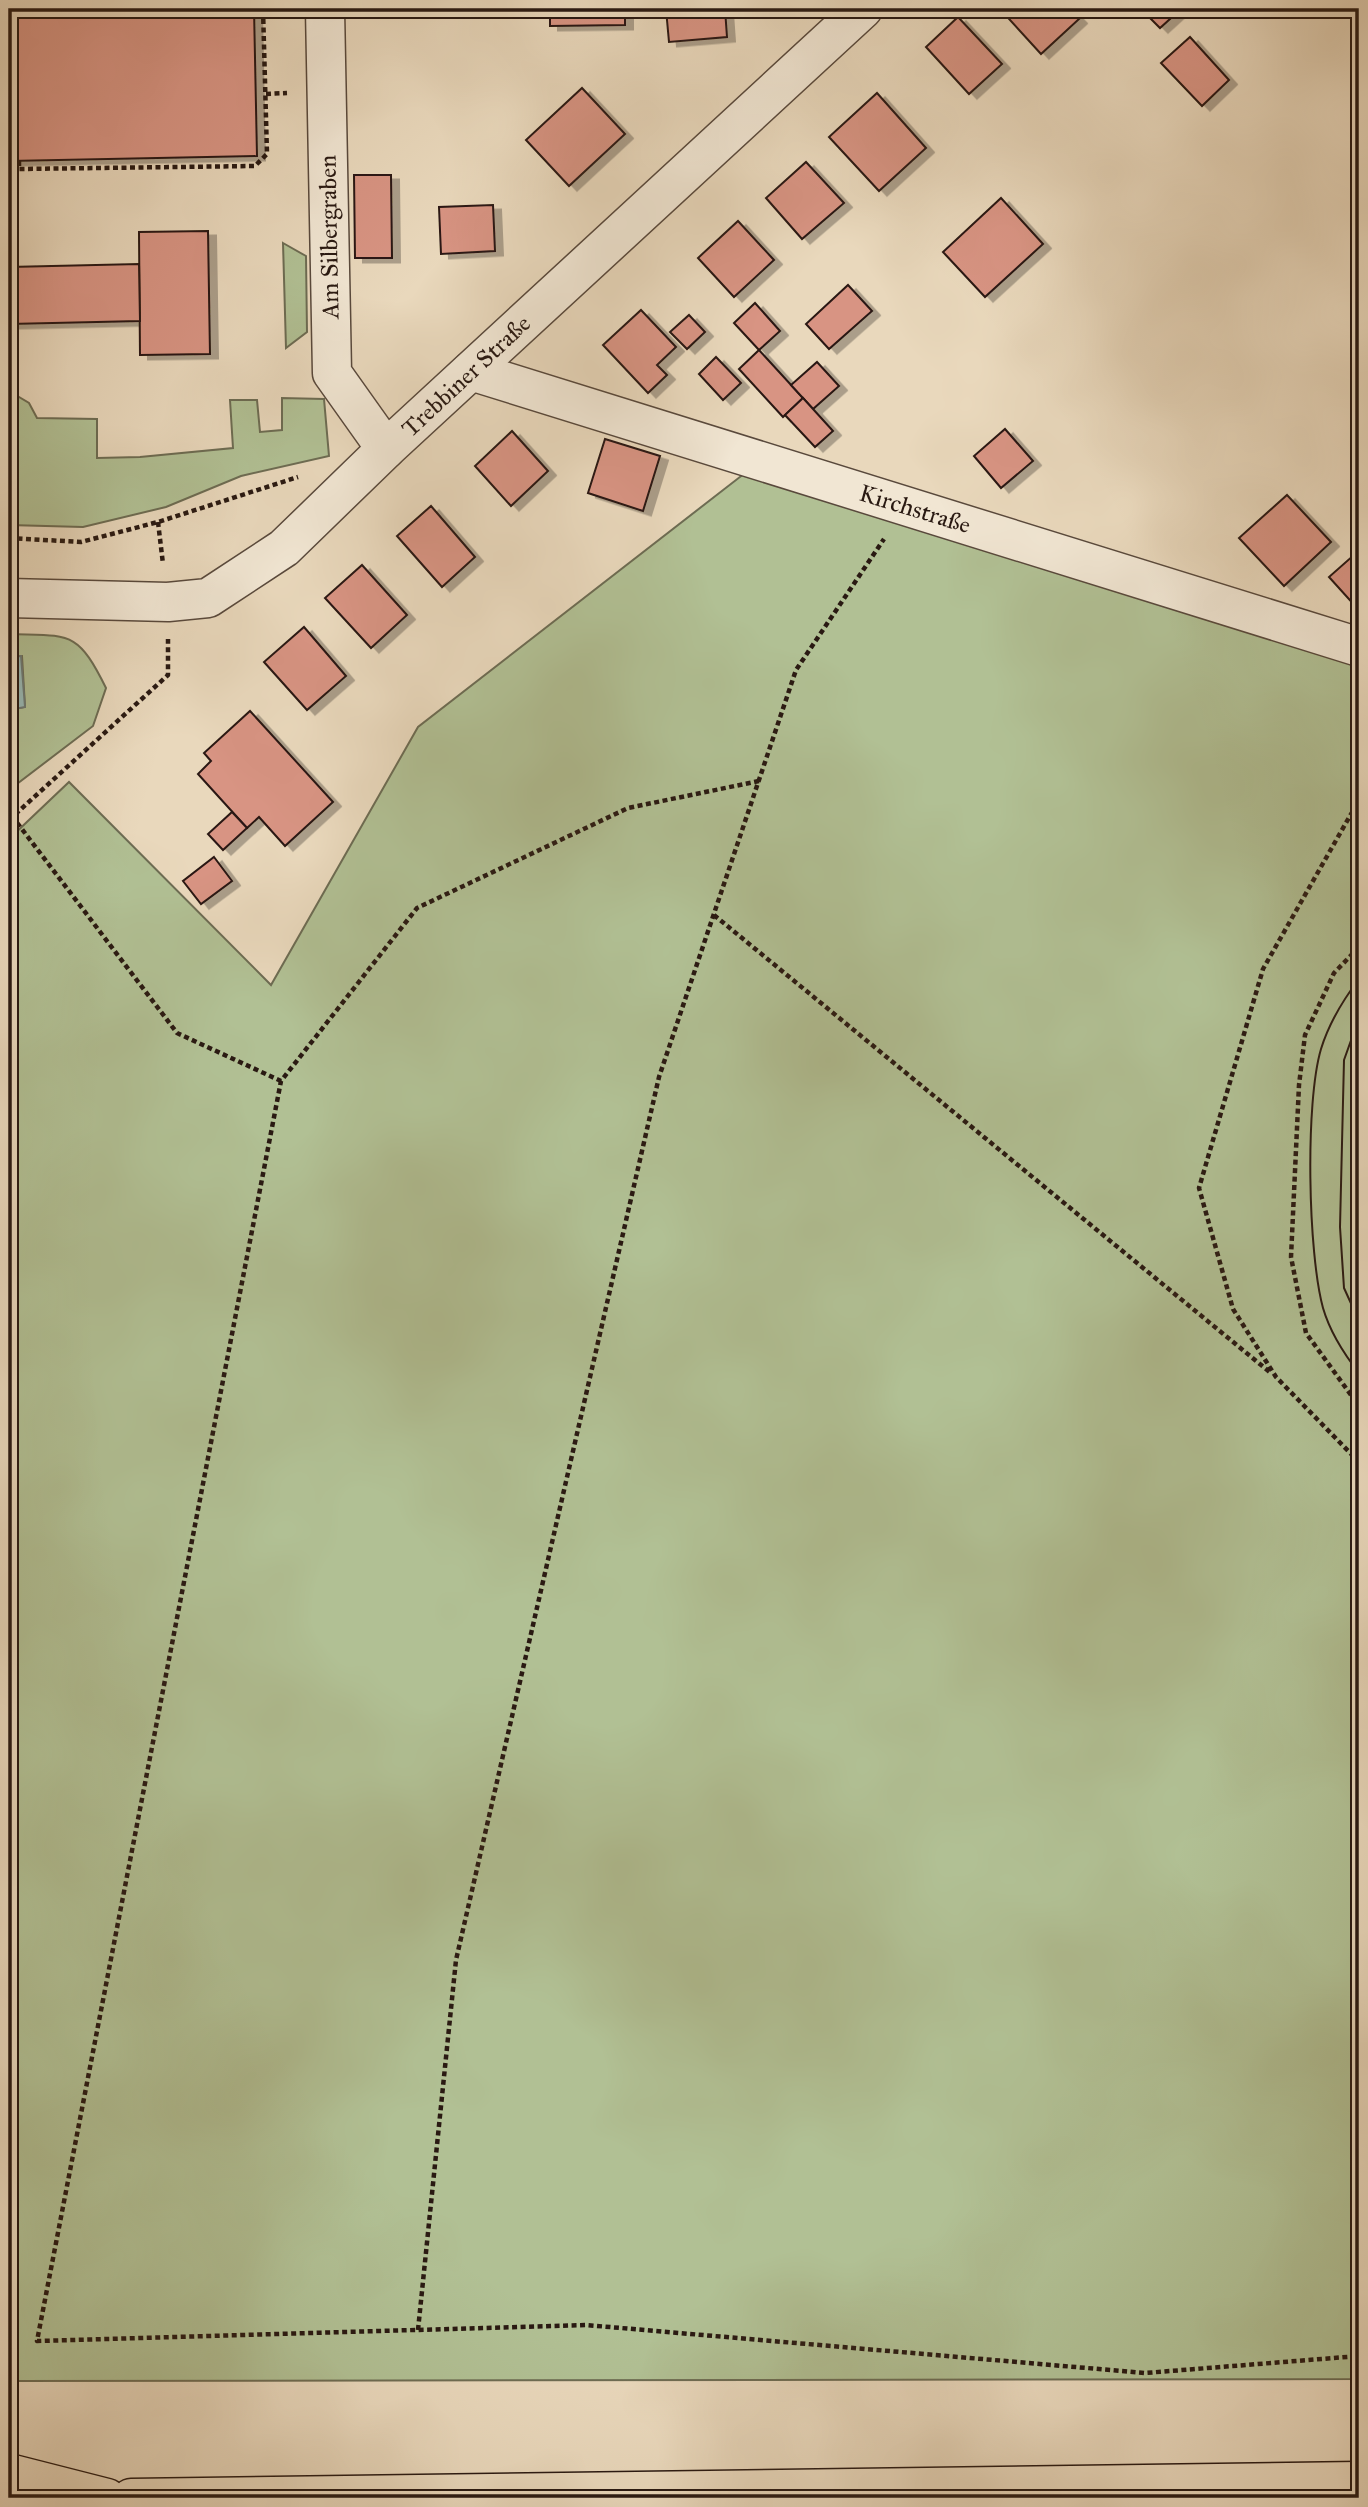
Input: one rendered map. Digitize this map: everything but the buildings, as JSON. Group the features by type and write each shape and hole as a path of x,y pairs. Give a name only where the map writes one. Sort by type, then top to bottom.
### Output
{"highway":[{"path":"9,2473 107,2498"},
{"path":"131,2498 1359,2482"}],"street":[{"name":"Am Silbergraben","path":"325,9 332,373 386,449"},
{"name":"Trebbiner Straße","path":"9,598 168,603 208,598 284,548 386,449 863,9"},
{"name":"Kirchstraße","path":"471,371 1359,647"}],"path":[{"path":"19,161 19,170 255,166 267,154 263,9"},
{"path":"9,538 81,542 158,522 310,473"},
{"path":"418,2330 456,1961 659,1077 796,670 905,506"},
{"path":"158,522 168,603 168,675 11,818 177,1033 281,1081"},
{"path":"759,781 628,807 416,908 281,1081 37,2342 586,2325 1145,2373 1359,2356"},
{"path":"1276,1377 1233,1309 1199,1188 1263,969 1351,814 1359,805"},
{"path":"714,915 1276,1377 1359,1462"},
{"path":"1359,947 1335,973 1305,1035 1298,1085 1291,1257 1306,1333 1359,1406"}],"green space":[{"path":"283,243 306,256 307,332 286,348"},
{"path":"9,391 29,403 37,418 97,419 97,458 140,457 233,448 230,400 257,400 260,432 282,430 282,398 324,399 329,456 241,476 166,507 83,527 9,525"},
{"path":"745,473 1359,659 1359,2379 9,2381 9,839 69,782 271,985 418,727"},
{"path":"9,634 58,636 69,640 87,655 106,688 93,726 9,790 9,710 25,707 22,656 9,657"}],"water":[{"path":"21,656 25,707 9,710 9,657"}],"tram line":[{"path":"1359,979 1337,1012 1321,1049 1312,1105 1310,1178 1314,1252 1323,1308 1329,1326 1359,1373"},
{"path":"1359,1018 1344,1060 1340,1227 1344,1288 1359,1321"}]}
